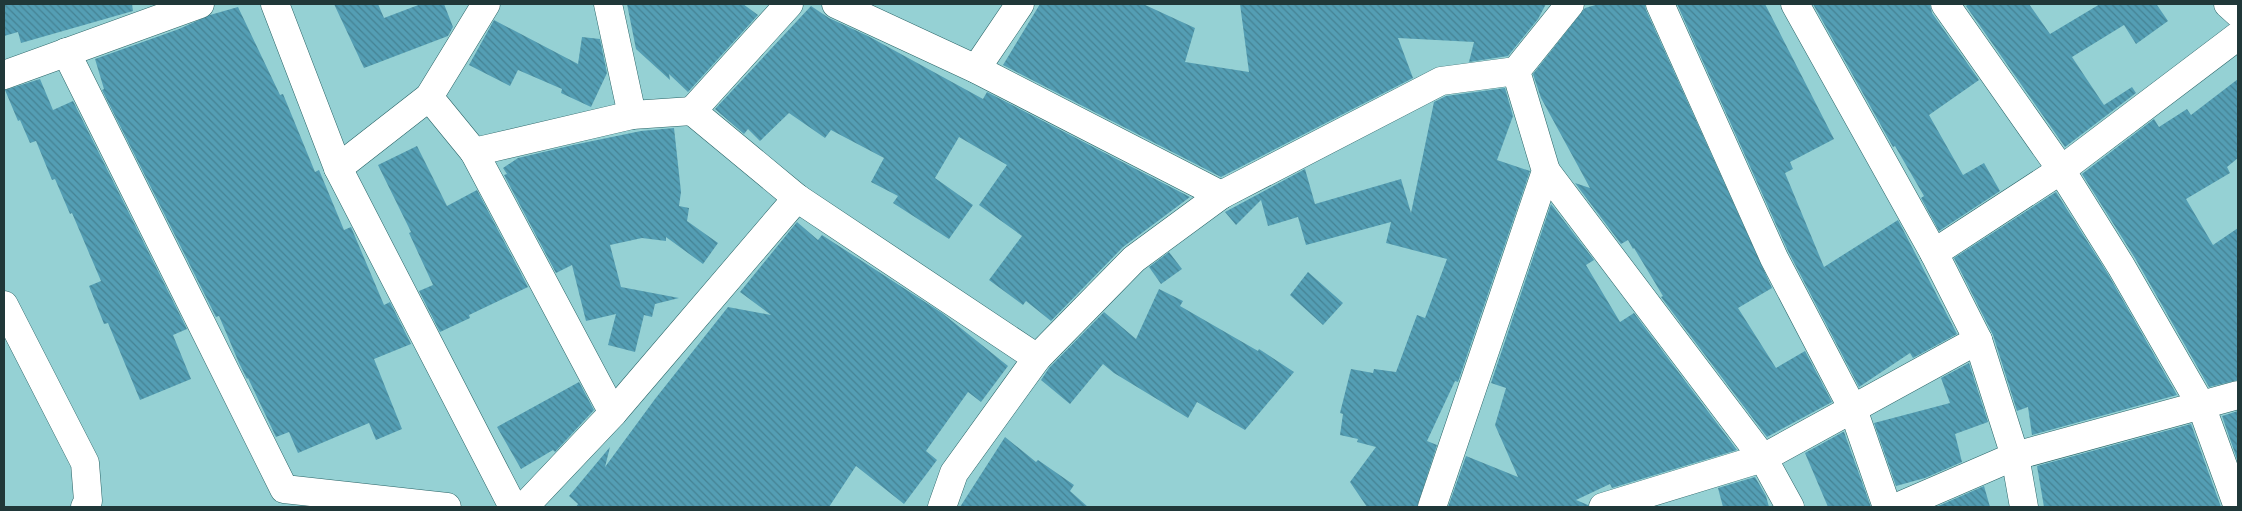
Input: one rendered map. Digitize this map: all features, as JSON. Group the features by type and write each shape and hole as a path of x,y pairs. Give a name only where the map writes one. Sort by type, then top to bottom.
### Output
{"street":[{"path":"4,75 200,4"},
{"path":"275,4 338,168 513,507"},
{"path":"338,168 429,97 486,4"},
{"path":"608,4 632,115"},
{"path":"692,111 789,4"},
{"path":"836,4 976,69 1221,195"},
{"path":"976,69 1020,4"},
{"path":"942,507 954,473 1037,358 1134,259 1221,195 1441,81 1516,71 1570,4"},
{"path":"1660,4 1774,258 1852,410 1887,507"},
{"path":"1795,4 1934,253 1978,340 2015,456 2024,507"},
{"path":"1945,4 2061,170 2121,266 2201,405 2238,507"},
{"path":"2228,4 2238,13"},
{"path":"1934,253 2061,170 2238,36"},
{"path":"66,52 284,489 446,507"},
{"path":"1516,71 1546,171 1763,458 1790,507"},
{"path":"429,97 474,152 613,413"},
{"path":"474,152 632,115 692,111 797,198 1037,358"},
{"path":"1432,507 1546,171"},
{"path":"524,507 613,413 797,198"},
{"path":"4,305 85,463 88,500 85,507"},
{"path":"1616,505 1763,458 1978,340"},
{"path":"1897,507 2015,456 2238,394"}],"building":[{"path":"4,4 132,4 133,11 21,43 18,32 4,36"},
{"path":"334,4 378,4 384,18 421,4 444,4 453,27 448,36 364,68"},
{"path":"627,4 743,4 758,15 688,92 669,74 670,80 636,49"},
{"path":"1040,4 1143,4 1195,28 1185,62 1249,72 1240,4 1546,4 1538,19 1508,56 1469,62 1474,42 1398,38 1413,78 1221,177 1003,65"},
{"path":"1599,4 1645,4 1646,10 1772,288 1738,308 1776,368 1805,351 1832,402 1767,437 1661,297 1663,296 1628,240 1621,244 1575,183 1590,188 1541,98 1533,74 1585,8"},
{"path":"1677,4 1765,4 1834,139 1790,162 1793,169 1785,173 1824,267 1898,220 1957,334 1913,358 1910,353 1859,387 1788,251"},
{"path":"1813,4 1930,4 1932,13 1979,80 1929,115 1963,175 1984,163 2000,191 1939,231 1921,198 1924,196 1895,146 1893,147"},
{"path":"1969,4 2029,4 2050,34 2100,4 2159,4 2157,5 2168,21 2136,44 2124,25 2072,57 2104,105 2132,87 2136,93 2065,147 1966,6"},
{"path":"811,6 829,18 868,36 983,99 987,92 1190,197 1123,247 1051,321 1026,301 1023,305 989,280 1022,236 979,205 1007,165 959,137 935,178 973,205 949,239 893,203 898,196 871,182 884,158 831,130 825,138 789,113 760,141 748,129 744,134 715,109"},
{"path":"238,7 280,95 283,94 315,172 319,170 344,230 351,227 384,305 390,302 411,344 374,359 402,429 376,440 369,423 298,453 289,432 276,437 239,363 219,316 216,317 102,90 104,89 95,59 179,29 210,15"},
{"path":"494,20 578,64 582,37 600,39 607,73 591,107 561,93 562,89 518,70 510,86 469,65"},
{"path":"40,79 53,110 73,101 187,329 173,335 191,379 140,400 108,323 104,324 89,286 101,281 72,213 70,214 55,179 52,180 36,141 30,143 20,120 18,121 5,90"},
{"path":"2238,79 2238,158 2227,167 2230,173 2186,199 2213,245 2238,228 2238,380 2209,387 2135,258 2082,174 2154,119 2159,127 2187,109 2191,115"},
{"path":"1505,88 1513,116 1497,160 1530,171 1458,382 1455,381 1427,441 1437,445 1417,507 1367,507 1350,482 1376,447 1357,442 1358,439 1340,435 1343,414 1340,413 1351,369 1373,373 1374,369 1396,372 1417,315 1425,318 1447,259 1386,243 1391,222 1306,245 1298,217 1268,226 1261,200 1236,225 1225,212 1305,169 1315,204 1401,179 1411,213 1434,102 1446,96"},
{"path":"674,128 681,192 679,206 689,208 687,221 718,243 703,264 666,237 666,241 642,238 610,245 621,287 679,298 655,304 652,317 644,315 635,352 608,345 616,314 586,321 572,265 556,273 504,175 507,174 503,168 518,158 573,145 641,131"},
{"path":"417,146 447,206 477,190 528,287 469,315 470,318 440,332 419,291 433,285 409,233 411,232 378,165"},
{"path":"2056,192 2108,274 2177,395 2032,435 2028,407 2017,411 1993,335 1954,258"},
{"path":"1551,204 1594,260 1586,265 1620,322 1634,313 1737,450 1612,488 1610,484 1576,500 1588,505 1588,507 1448,507 1466,456 1518,477 1495,425 1506,388 1491,383"},
{"path":"797,222 818,240 822,235 942,313 1008,366 981,402 968,392 926,451 937,460 904,504 856,466 829,507 576,507 578,504 569,496 610,447 605,467 655,399 728,307 771,315 740,292"},
{"path":"1169,252 1182,269 1161,284 1149,267"},
{"path":"1308,272 1343,303 1323,325 1290,295"},
{"path":"1159,289 1183,301 1180,306 1258,351 1259,349 1294,372 1245,430 1197,402 1188,418 1114,373 1103,364 1070,404 1041,380 1049,368 1104,312 1136,339"},
{"path":"1969,363 1988,422 1955,434 1962,462 1925,478 1896,486 1874,423 1950,403 1941,378"},
{"path":"579,382 594,410 555,452 553,450 521,469 497,427"},
{"path":"2238,411 2238,462 2222,416"},
{"path":"2191,424 2221,507 2044,507 2037,466"},
{"path":"1843,432 1871,507 1828,507 1805,453"},
{"path":"1005,437 1036,462 1038,460 1074,485 1070,491 1088,507 960,507"},
{"path":"1755,477 1766,496 1769,507 1723,507 1718,488"},
{"path":"1984,486 1990,507 1936,507"}]}
